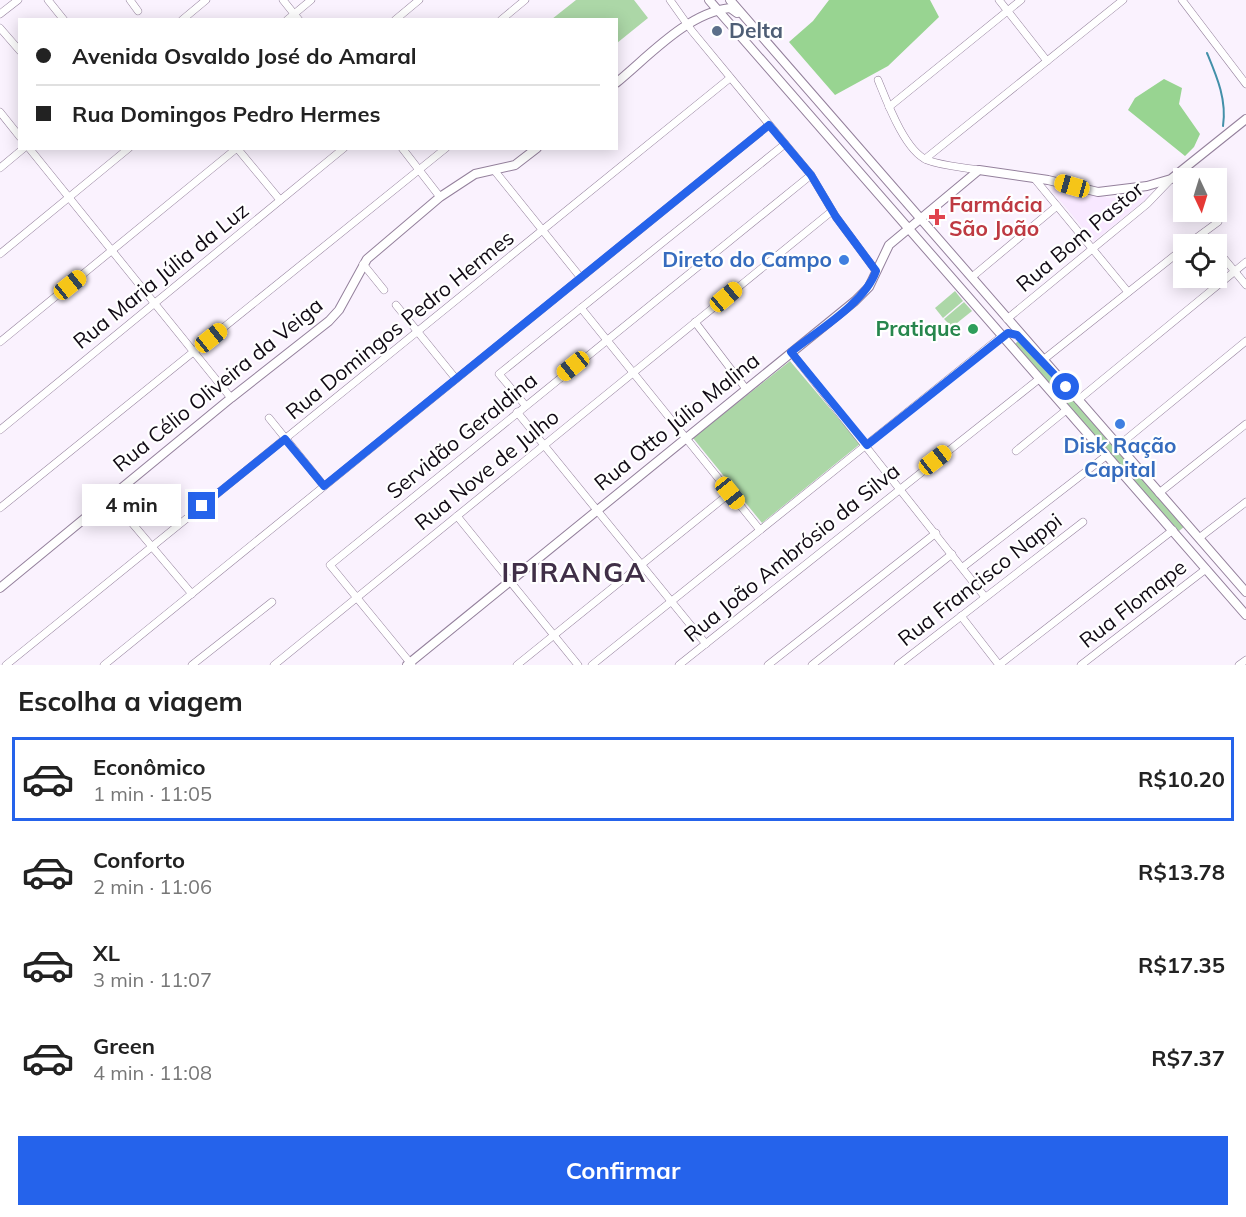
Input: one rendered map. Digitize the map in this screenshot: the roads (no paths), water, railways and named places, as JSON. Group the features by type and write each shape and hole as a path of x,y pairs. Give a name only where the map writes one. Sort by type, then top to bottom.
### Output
{"main road":[{"path":"709,0 756,56 802,99 807,96 808,90"},
{"path":"735,2 748,21 1007,319 1159,493 1244,586"},
{"path":"618,81 688,25 718,10 732,8 748,21"},
{"path":"777,76 1065,411 1173,530 1246,615"},
{"path":"979,170 1106,192 1147,186 1171,179 1246,119"},
{"name":"Rua Célio Oliveira da Veiga","path":"0,588 231,398 334,317 363,264 440,197 467,178 515,165 534,150"},
{"name":"Rua Otto Júlio Malina","path":"410,664 861,296 871,282 883,253 909,227 979,170"},
{"path":"1002,336 1014,333 1043,360"}],"street":[{"path":"0,14 18,0"},
{"path":"48,0 62,18"},
{"path":"129,0 138,11"},
{"path":"184,18 206,0"},
{"path":"284,0 297,17 311,0"},
{"path":"397,18 419,0"},
{"path":"503,18 525,0"},
{"path":"670,0 730,78 811,175 832,211 876,271"},
{"path":"999,0 1047,61"},
{"path":"889,107 1021,0"},
{"path":"925,159 1123,0"},
{"path":"1182,0 1246,84"},
{"path":"0,28 18,49"},
{"name":"Rua Domingos Pedro Hermes","path":"6,665 730,78"},
{"path":"878,80 901,131 925,159 979,170"},
{"path":"0,112 18,134"},
{"path":"104,665 769,125"},
{"path":"525,405 499,374 785,144"},
{"path":"0,168 24,150"},
{"path":"29,150 231,398"},
{"path":"0,254 127,150"},
{"path":"0,342 235,150"},
{"path":"239,150 280,200"},
{"name":"Rua Maria Júlia da Luz","path":"0,430 342,150"},
{"path":"404,150 440,197"},
{"path":"0,508 444,150"},
{"path":"494,170 581,278"},
{"name":"Servidão Geraldina","path":"357,597 330,565 811,175"},
{"path":"1034,178 1128,292"},
{"name":"Rua Bom Pastor","path":"1007,319 1152,200 1171,179"},
{"path":"972,277 1057,206"},
{"name":"Rua Nove de Julho","path":"274,665 832,211"},
{"path":"1202,234 1218,222"},
{"path":"1043,360 1173,257"},
{"path":"1227,262 1246,285"},
{"path":"1078,400 1246,262"},
{"path":"363,264 384,290"},
{"path":"396,305 456,379"},
{"path":"581,308 760,530"},
{"path":"696,322 746,389"},
{"path":"592,665 1002,336"},
{"path":"1118,446 1246,341"},
{"path":"791,352 867,445 985,597"},
{"name":"Rua João Ambrósio da Silva","path":"679,665 900,487 1039,379"},
{"path":"1016,451 1065,411"},
{"path":"517,412 706,644"},
{"path":"269,418 324,486"},
{"path":"1159,493 1246,424"},
{"path":"963,567 1106,456"},
{"path":"517,665 730,493"},
{"path":"110,497 192,594"},
{"path":"1199,538 1246,502"},
{"path":"457,516 578,665"},
{"name":"Rua Francisco Nappi","path":"898,665 1083,522"},
{"path":"961,616 999,665 1173,530"},
{"path":"768,665 936,533"},
{"path":"812,665 952,554"},
{"name":"Rua Flomape","path":"1081,665 1206,569"},
{"path":"357,597 410,664"},
{"path":"192,665 272,602"},
{"path":"1239,665 1246,660"}],"waterway":[{"path":"1207,53 1218,80 1224,107 1223,126"}],"place":[{"name":"Delta","path":"717,31"},
{"name":"Farmácia São João","path":"937,217"},
{"name":"Direto do Campo","path":"844,260"},
{"name":"Pratique","path":"973,329"},
{"name":"Disk Ração Capital","path":"1120,424"}],"district":[{"name":"IPIRANGA","path":"574,573"}]}
